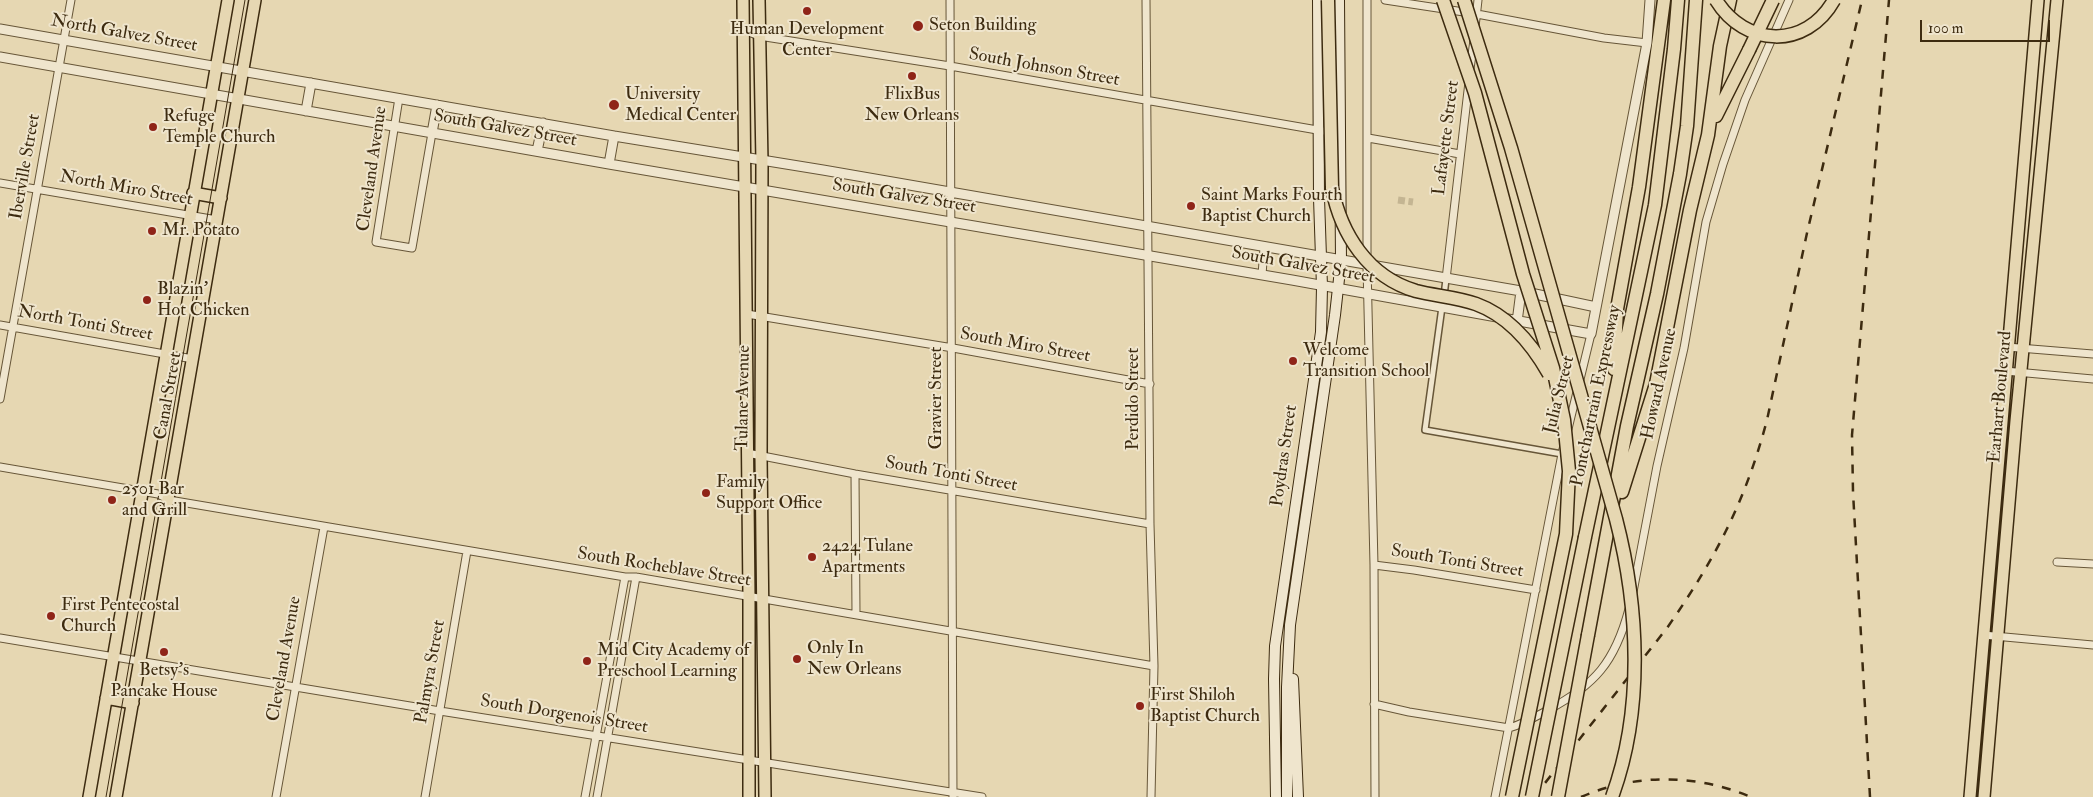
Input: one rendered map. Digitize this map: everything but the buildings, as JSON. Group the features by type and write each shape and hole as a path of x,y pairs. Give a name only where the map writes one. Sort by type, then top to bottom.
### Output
{"highway":[{"path":"1328,0 1332,188 1335,207 1348,235 1366,261 1394,282 1414,290 1475,303 1508,322 1525,339 1558,390"},
{"path":"1443,0 1475,93 1523,274 1558,390 1564,420 1569,471 1566,534 1512,797"},
{"path":"1464,0 1511,148 1626,558 1634,661 1632,704 1620,774 1612,797"},
{"path":"1471,0 1482,53"},
{"path":"1612,404 1617,309 1640,187 1664,0"},
{"name":"Pontchartrain Expressway","path":"1532,797 1612,404 1639,290 1655,205 1678,0"},
{"name":"Pontchartrain Expressway","path":"1558,797 1627,426 1657,294 1680,174 1687,126 1696,0"},
{"path":"1716,0 1722,10 1742,28 1757,35 1769,37 1786,36 1808,27 1819,19 1834,0"},
{"path":"1606,542 1656,384 1690,210 1708,135 1720,46 1730,0"},
{"path":"1708,135 1724,97 1749,50 1772,0"}],"main road":[{"name":"Canal Street","path":"88,797 228,0"},
{"name":"Canal Street","path":"116,797 170,500 255,0"},
{"name":"Tulane Avenue","path":"744,0 749,797"},
{"name":"Tulane Avenue","path":"759,0 762,162 761,457 765,797"},
{"name":"Poydras Street","path":"1276,797 1275,646 1321,332 1322,258 1318,0"},
{"name":"Poydras Street","path":"1290,626 1338,289 1340,261 1340,0"},
{"name":"Earhart Boulevard","path":"1970,797 1994,498 2038,0"},
{"name":"Earhart Boulevard","path":"1984,797 2034,226 2056,0"},
{"path":"193,193 221,198"},
{"path":"2018,224 2034,226"},
{"path":"1994,498 2010,500"},
{"path":"1287,797 1287,687 1290,626"},
{"path":"1290,626 1298,797"},
{"path":"106,698 133,703"},
{"path":"1971,776 1986,777"}],"street":[{"name":"Iberville Street","path":"0,399 71,0"},
{"name":"Gravier Street","path":"950,0 953,348 953,794"},
{"name":"Perdido Street","path":"1146,0 1150,524 1154,666 1152,797"},
{"path":"1367,0 1367,266 1374,565 1375,797"},
{"path":"1385,0 1477,14 1604,38 1647,43"},
{"name":"Lafayette Street","path":"1446,279 1478,0"},
{"name":"Julia Street","path":"1495,797 1562,454 1591,334 1647,43 1650,0"},
{"name":"Howard Avenue","path":"1509,728 1520,725 1563,702 1592,681 1612,655 1622,634 1636,580 1657,466 1684,348 1706,222 1723,164 1746,100 1789,0"},
{"name":"North Galvez Street","path":"0,28 243,71"},
{"name":"South Johnson Street","path":"744,30 759,36 950,66 1340,133"},
{"path":"0,56 212,94"},
{"name":"South Galvez Street","path":"243,71 762,162 824,170 951,194 1521,291 1596,307"},
{"path":"306,111 311,83"},
{"name":"South Galvez Street","path":"212,94 609,164 952,221 1591,334"},
{"name":"Cleveland Avenue","path":"399,98 393,126 376,242 412,248 432,133"},
{"path":"432,133 437,105"},
{"path":"537,151 543,123"},
{"path":"609,164 614,136"},
{"path":"1368,138 1460,154"},
{"name":"North Miro Street","path":"0,183 217,220"},
{"path":"1262,275 1264,248"},
{"path":"1446,279 1425,430 1562,454"},
{"path":"1461,310 1467,283"},
{"path":"1517,322 1521,291"},
{"name":"South Miro Street","path":"747,314 953,348 1150,384"},
{"name":"North Tonti Street","path":"0,325 194,359"},
{"path":"2007,347 2093,354"},
{"path":"2005,371 2093,379"},
{"name":"South Tonti Street","path":"747,454 1150,524"},
{"name":"South Rocheblave Street","path":"0,467 142,491 158,494 170,500 324,527 625,577 636,577 1154,666"},
{"path":"855,474 856,614"},
{"name":"Cleveland Avenue","path":"276,797 324,527"},
{"name":"Palmyra Street","path":"425,797 467,551"},
{"path":"2057,562 2093,564"},
{"name":"South Tonti Street","path":"1374,565 1536,590"},
{"path":"585,797 625,577"},
{"path":"597,797 636,577"},
{"path":"1983,635 2093,644"},
{"name":"South Dorgenois Street","path":"0,638 440,711 748,759 953,794 982,797"},
{"path":"1374,704 1409,712 1509,728"}],"tunnel":[{"path":"1398,200 1413,202"}],"tram line":[{"path":"106,797 245,0"}],"railway":[{"path":"1534,797 1667,628 1684,603 1714,554 1749,478 1767,420 1807,233 1862,0"},
{"path":"1870,797 1853,492 1852,435 1889,0"},
{"path":"1581,797 1623,784 1644,780 1666,779 1709,784 1751,797"}],"place":[{"name":"Human Development Center","path":"807,11"},
{"name":"Seton Building","path":"918,26"},
{"name":"FlixBus New Orleans","path":"912,76"},
{"name":"University Medical Center","path":"614,105"},
{"name":"Refuge Temple Church","path":"153,127"},
{"name":"Saint Marks Fourth Baptist Church","path":"1191,206"},
{"name":"Mr. Potato","path":"152,231"},
{"name":"Blazin' Hot Chicken","path":"147,300"},
{"name":"Welcome Transition School","path":"1293,361"},
{"name":"Family Support Office","path":"706,493"},
{"name":"2501 Bar and Grill","path":"112,500"},
{"name":"2424 Tulane Apartments","path":"812,557"},
{"name":"First Pentecostal Church","path":"51,616"},
{"name":"Betsy's Pancake House","path":"164,652"},
{"name":"Only In New Orleans","path":"797,659"},
{"name":"Mid City Academy of Preschool Learning","path":"587,661"},
{"name":"First Shiloh Baptist Church","path":"1140,706"}]}
